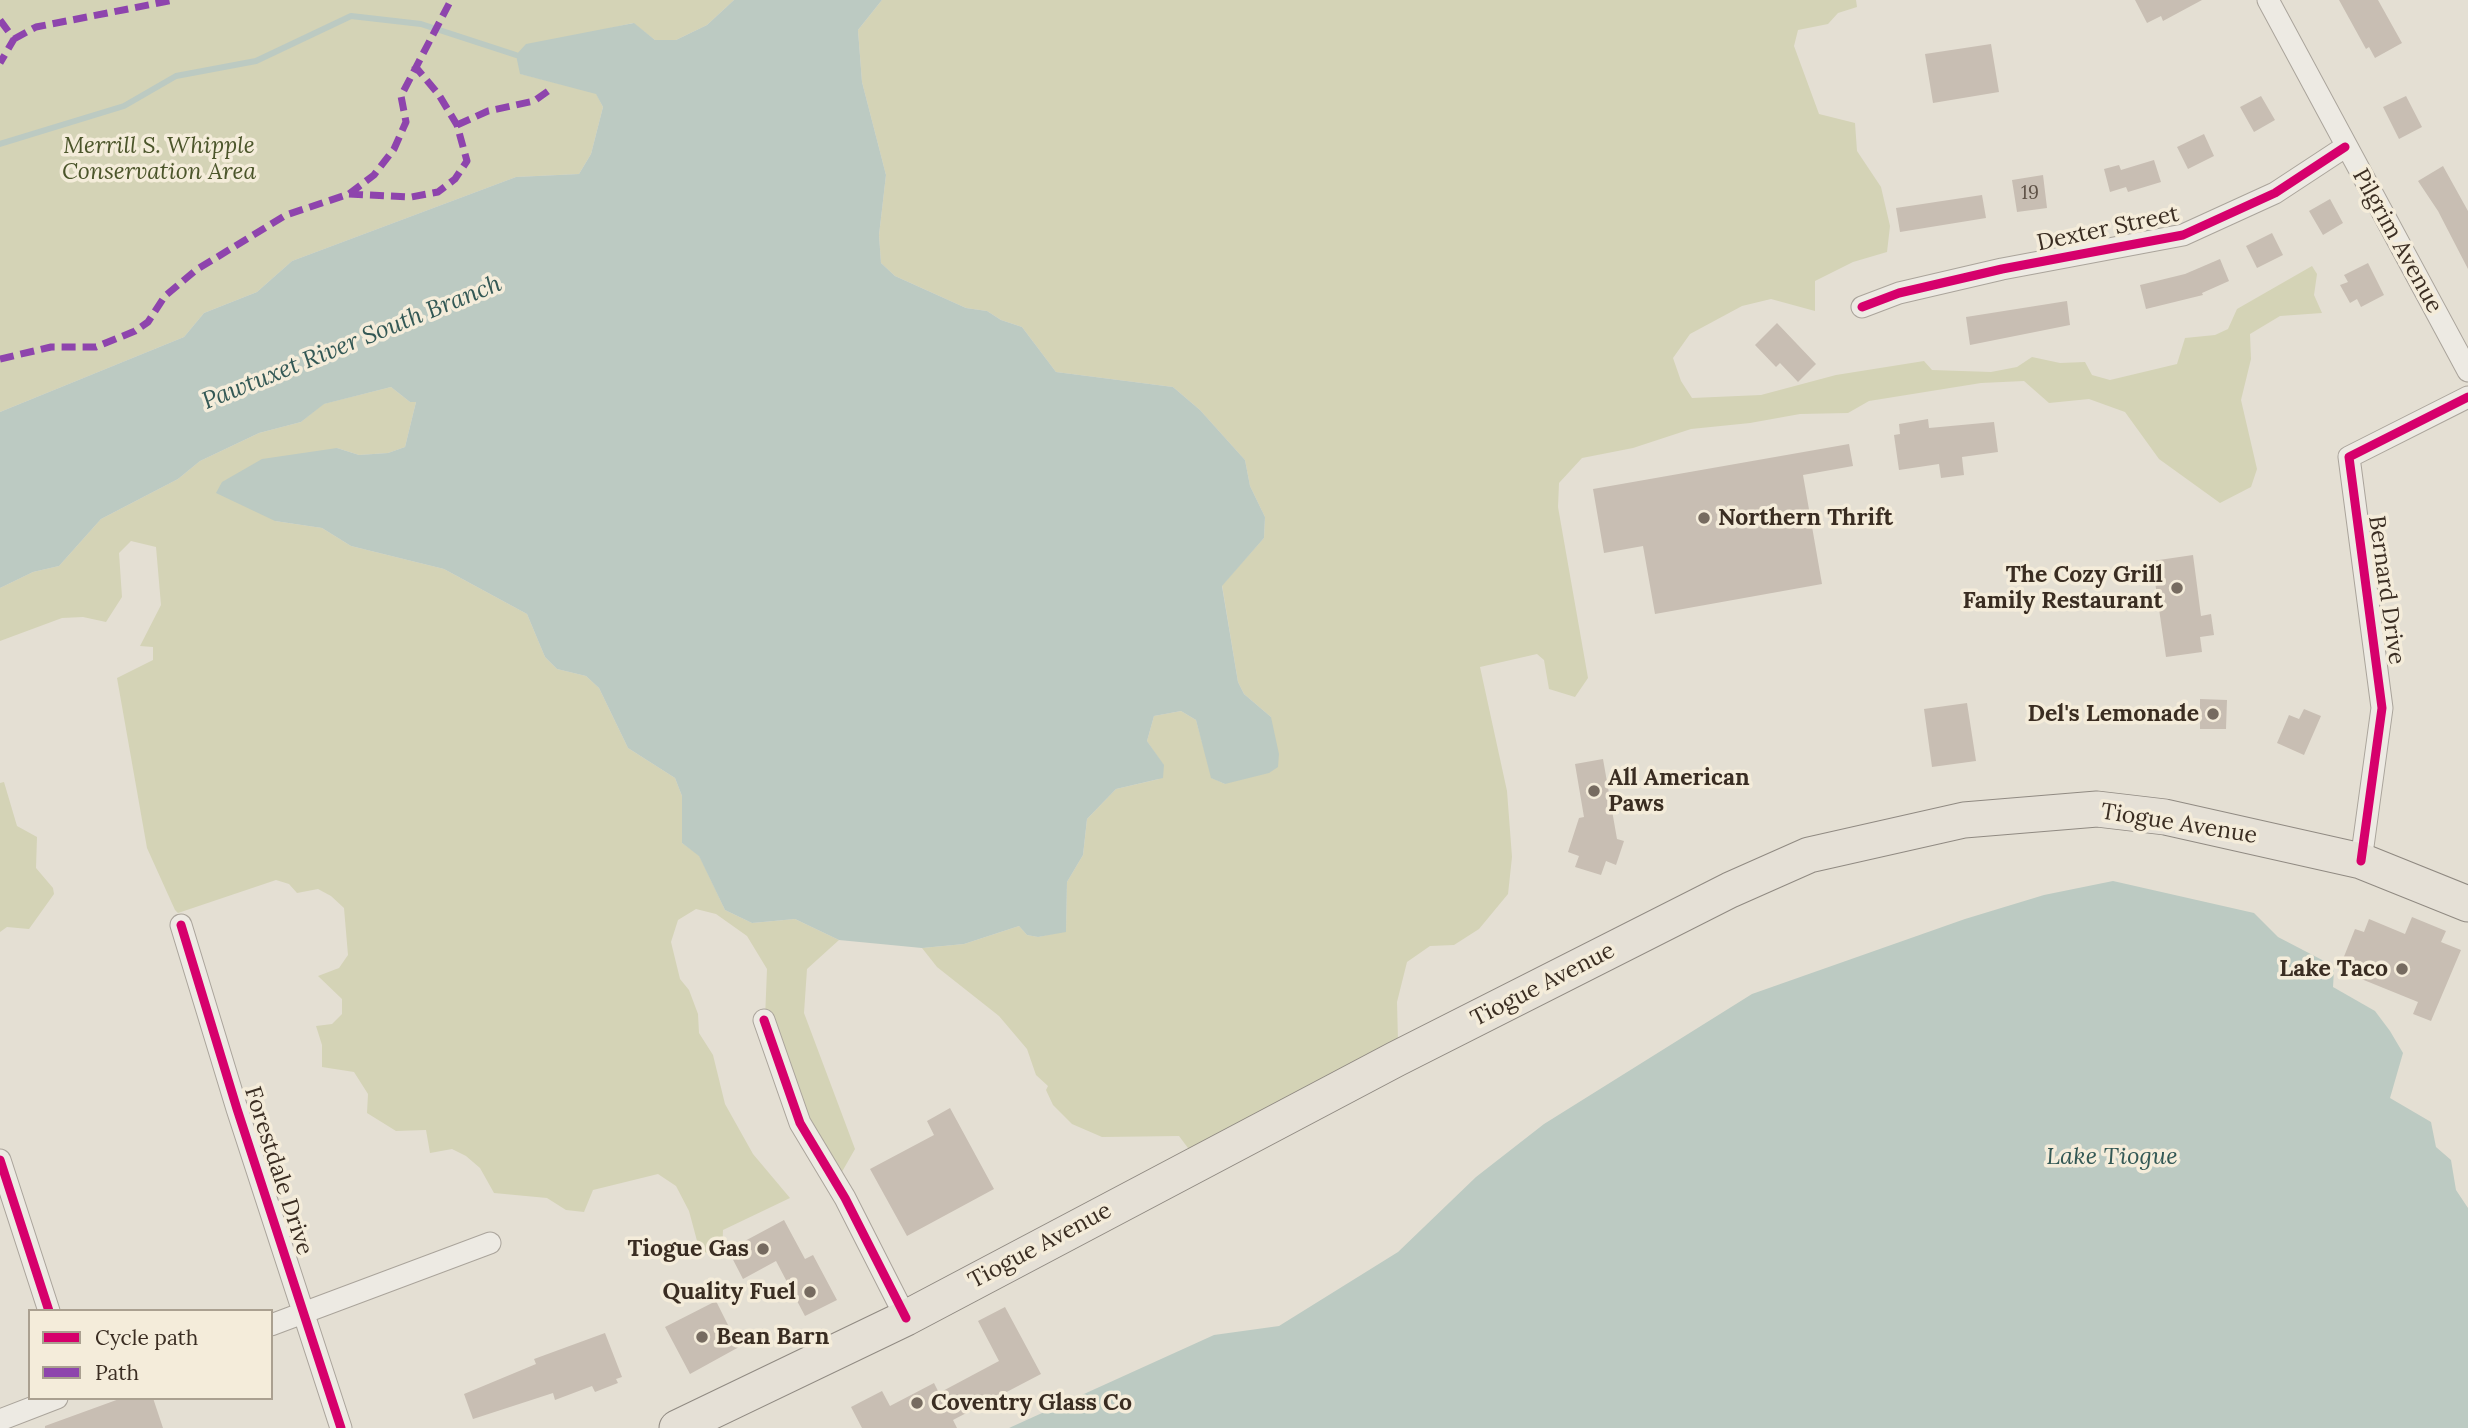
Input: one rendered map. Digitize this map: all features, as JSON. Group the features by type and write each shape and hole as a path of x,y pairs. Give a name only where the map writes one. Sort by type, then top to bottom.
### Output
{"main road":[{"name":"Tiogue Avenue","path":"677,1428 906,1318 1396,1059 1730,890 1809,855 1964,820 2097,809 2165,817 2361,861 2468,904"}],"street":[{"name":"Pilgrim Avenue","path":"2267,0 2468,372"},
{"name":"Dexter Street","path":"1862,307 1899,293 1989,272 2183,235 2275,193 2345,147"},
{"name":"Bernard Drive","path":"2361,861 2382,708 2350,457 2468,397"},
{"name":"Forestdale Drive","path":"181,925 341,1428"},
{"path":"764,1020 800,1123 845,1198 906,1318"},
{"path":"0,1160 47,1309"},
{"path":"273,1324 490,1243"},
{"path":"0,1420 52,1400"}],"green space":[{"name":"Merrill S. Whipple Conservation Area","path":"0,0 734,0 707,25 676,40 655,40 633,23 598,31 521,74 596,93 603,107 591,154 579,174 516,177 292,261 257,292 204,313 184,337 0,412"},
{"path":"882,0 1856,0 1857,7 1838,13 1828,24 1798,30 1794,46 1819,114 1855,123 1857,151 1881,187 1890,226 1887,252 1853,262 1815,281 1815,311 1771,299 1742,306 1690,334 1673,358 1681,381 1692,398 1761,395 1836,375 1924,361 1932,370 1991,372 2017,367 2032,357 2060,363 2085,362 2092,375 2110,380 2177,364 2185,338 2215,335 2228,329 2237,309 2312,266 2317,274 2314,295 2322,313 2280,316 2250,334 2251,359 2241,400 2257,469 2251,487 2220,503 2159,459 2125,412 2089,399 2049,403 2024,381 1981,383 1869,401 1848,413 1800,414 1691,429 1633,448 1582,458 1559,483 1558,507 1588,678 1575,697 1549,689 1544,660 1537,654 1480,667 1507,791 1512,857 1508,894 1479,929 1454,945 1430,946 1407,962 1397,1002 1398,1041 1197,1160 1179,1136 1102,1137 1072,1124 1053,1105 1046,1090 1048,1086 1036,1075 1027,1049 999,1016 937,967 922,948 964,944 1019,926 1027,935 1038,937 1066,931 1067,882 1083,855 1087,819 1116,789 1159,779 1163,765 1147,741 1154,716 1181,711 1196,720 1212,778 1225,784 1271,717 1244,694 1238,682 1222,585 1264,538 1265,517 1250,486 1245,460 1200,410 1173,387 1056,372 1022,327 1001,320 987,311 966,308 895,276 881,263 879,235 886,175 862,82 858,30"},
{"path":"391,387 410,402 416,402 405,447 388,453 359,455 337,448 275,521 322,528 351,546 444,569 527,614 545,657 557,669 586,676 599,688 628,748 675,778 682,796 682,843 699,855 725,910 752,923 795,919 839,940 807,969 804,1013 855,1149 839,1177 825,1161 765,1019 767,969 747,936 716,914 696,909 678,920 671,942 680,979 689,990 698,1014 699,1033 713,1055 725,1104 753,1154 790,1198 723,1230 722,1254 700,1252 689,1211 676,1186 658,1174 593,1190 584,1212 566,1210 547,1198 494,1193 480,1168 466,1156 452,1149 430,1153 426,1130 396,1131 367,1113 368,1094 354,1072 322,1067 322,1045 316,1026 332,1024 342,1014 342,999 318,976 339,968 348,955 344,908 331,896 318,889 297,893 289,884 276,880 178,913 175,910 147,848 117,678 153,660 153,647 140,646 161,605 156,547 131,541 119,553 122,597 106,622 83,617 62,618 0,641 0,588 33,572 59,566 101,519 178,479 200,461 259,433 301,422 323,404"},
{"path":"4,782 17,826 37,837 36,868 53,888 54,894 29,929 7,927 0,932 0,783"}],"water":[{"name":"Pawtuxet River South Branch","path":"734,0 882,0 858,30 862,82 886,175 879,235 881,263 895,276 966,308 987,311 1001,320 1022,327 1056,372 1173,387 1200,410 1245,460 1250,486 1265,517 1264,538 1222,586 1238,682 1244,694 1271,717 1279,754 1278,767 1269,773 1225,784 1211,778 1196,720 1181,711 1154,716 1147,741 1164,765 1163,778 1116,789 1087,819 1083,855 1067,882 1066,932 1038,937 1027,935 1019,926 964,944 922,948 839,940 795,919 752,923 725,910 699,856 682,843 682,796 675,778 628,748 599,688 586,676 557,669 545,657 527,614 444,569 351,546 322,528 275,521 216,493 222,482 262,459 337,448 359,455 388,453 405,447 416,402 410,402 391,387 324,404 301,422 259,433 200,461 178,479 101,519 59,566 33,572 0,588 0,412 184,337 204,313 257,292 292,261 516,177 579,174 591,154 603,107 596,94 520,74 516,55 526,44 634,23 655,40 676,40 707,25"},
{"name":"Lake Tiogue","path":"2113,881 2254,913 2278,937 2326,962 2334,970 2333,987 2375,1011 2390,1031 2403,1053 2390,1098 2431,1122 2436,1147 2451,1160 2456,1190 2468,1208 2468,1428 1009,1428 1214,1335 1279,1326 1398,1252 1476,1177 1544,1124 1752,994 1965,919 2044,895"}],"building":[{"path":"2135,0 2202,0 2163,21 2161,16 2147,23"},
{"path":"2339,0 2378,0 2402,43 2375,58 2369,47 2366,49"},
{"path":"1991,44 1999,92 1933,103 1925,54"},
{"path":"2261,96 2275,120 2254,132 2240,107"},
{"path":"2406,96 2422,127 2399,139 2383,107"},
{"path":"2204,134 2214,156 2188,169 2177,147"},
{"path":"2154,160 2161,182 2128,192 2126,187 2110,192 2104,169 2119,165 2121,170"},
{"path":"2443,166 2468,211 2468,269 2438,211 2418,181"},
{"path":"2043,175 2047,208 2017,212 2012,180"},
{"path":"1982,195 1986,218 1900,232 1896,208"},
{"path":"2330,199 2343,223 2323,235 2309,211"},
{"path":"2272,233 2283,255 2257,268 2246,246"},
{"path":"2220,259 2229,281 2202,293 2203,295 2146,309 2140,285 2185,274"},
{"path":"2368,263 2384,295 2361,307 2357,299 2350,303 2340,285 2348,282 2344,275"},
{"path":"2067,301 2070,325 1970,345 1966,317"},
{"path":"1777,323 1816,364 1798,382 1780,363 1776,367 1755,345"},
{"path":"1928,419 1929,428 1994,422 1998,452 1962,457 1964,475 1941,478 1939,464 1899,470 1894,435 1900,434 1899,424"},
{"name":"Northern Thrift","path":"1849,444 1853,466 1803,475 1822,584 1655,614 1643,546 1604,553 1593,489"},
{"name":"The Cozy Grill Family Restaurant","path":"2193,555 2201,616 2211,614 2214,635 2200,637 2202,652 2166,657 2152,561"},
{"name":"Del's Lemonade","path":"2200,699 2227,700 2226,729 2200,729"},
{"path":"1967,703 1976,761 1932,767 1924,709"},
{"path":"2304,709 2321,716 2304,755 2277,743 2289,715 2299,719"},
{"name":"All American Paws","path":"1603,759 1617,839 1624,841 1616,865 1606,861 1601,875 1575,867 1579,856 1568,852 1579,818 1584,817 1575,764"},
{"name":"Lake Taco","path":"2412,917 2446,931 2441,942 2461,950 2431,1021 2413,1014 2418,1002 2349,974 2354,964 2343,959 2355,929 2364,932 2369,919 2405,934"},
{"path":"950,1108 994,1189 907,1236 870,1169 934,1135 927,1121"},
{"path":"784,1220 805,1259 813,1255 837,1300 805,1316 776,1261 743,1279 728,1250"},
{"name":"Bean Barn","path":"716,1301 739,1347 690,1374 665,1327"},
{"path":"1005,1307 1041,1374 953,1420 957,1428 862,1428 851,1407 882,1391 890,1406 934,1383 939,1393 999,1361 978,1321"},
{"path":"605,1333 622,1377 616,1379 618,1383 595,1392 592,1386 555,1400 553,1393 473,1419 464,1394 536,1364 534,1359"},
{"path":"116,1400 154,1400 163,1428 45,1428"}],"waterway":[{"path":"0,144 124,106 176,76 256,61 351,16 421,24 516,55"}],"marked path":[{"path":"14,39 36,27 174,0"},
{"path":"0,359 51,347 96,347 135,331 148,322 165,296 196,270 286,215 349,194 374,175 394,149 406,122 401,96 451,0"},
{"path":"0,20 14,39 0,63"},
{"path":"349,194 411,197 438,192 455,179 467,161 457,125 439,95 414,65"},
{"path":"457,125 488,111 534,101 551,89"}],"cycle path":[{"path":"1862,307 1899,293 2002,269 2183,235 2275,193 2345,147"},
{"path":"2361,861 2382,708 2349,457 2468,397"},
{"path":"181,925 237,1109 341,1428"},
{"path":"764,1020 800,1123 845,1198 906,1318"},
{"path":"0,1160 48,1309"}],"place":[{"name":"Northern Thrift","path":"1704,518"},
{"name":"The Cozy Grill Family Restaurant","path":"2177,588"},
{"name":"Del's Lemonade","path":"2213,714"},
{"name":"All American Paws","path":"1594,791"},
{"name":"Lake Taco","path":"2402,969"},
{"name":"Tiogue Gas","path":"763,1249"},
{"name":"Quality Fuel","path":"810,1292"},
{"name":"Bean Barn","path":"702,1337"},
{"name":"Coventry Glass Co","path":"917,1403"}]}
